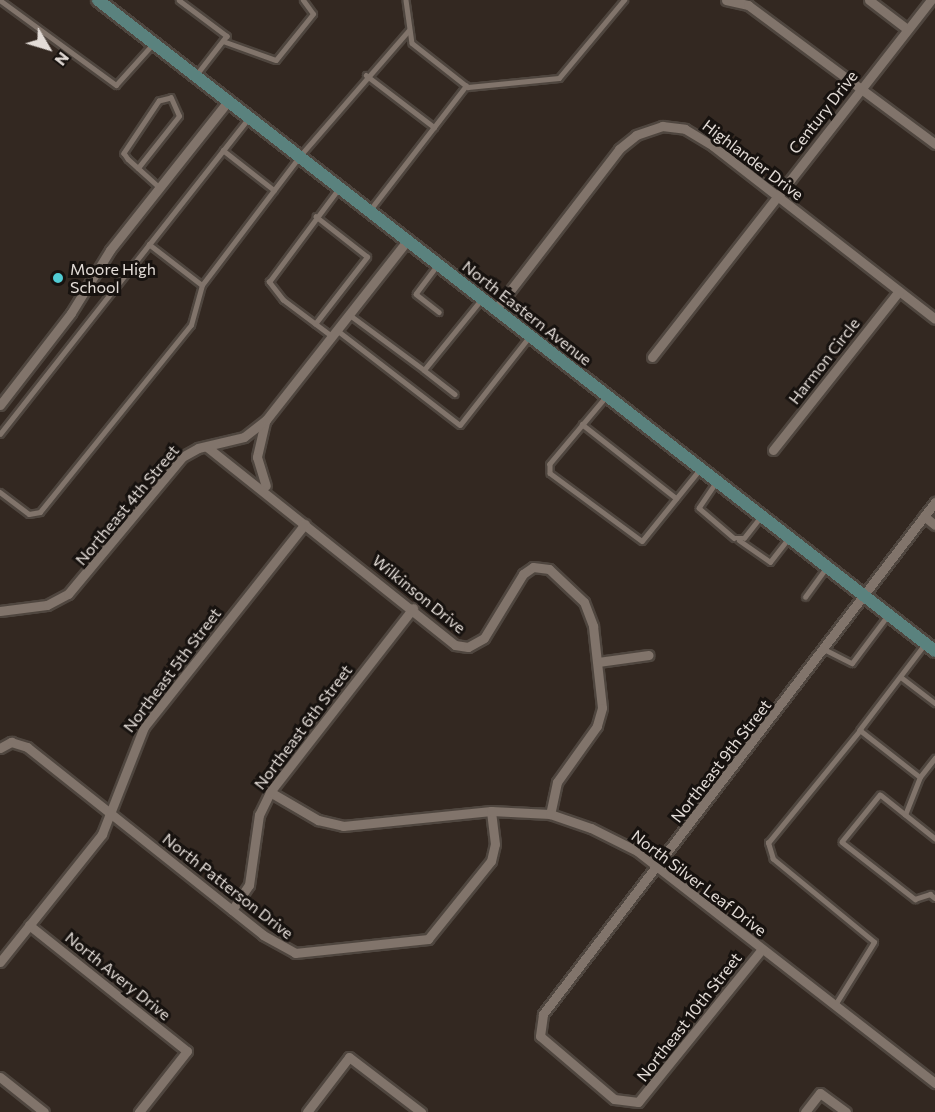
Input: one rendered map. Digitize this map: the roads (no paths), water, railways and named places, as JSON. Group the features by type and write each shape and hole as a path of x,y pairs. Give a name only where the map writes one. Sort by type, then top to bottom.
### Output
{"main road":[{"name":"North Eastern Avenue","path":"107,2 153,43 930,647"}],"street":[{"path":"726,0 748,5 935,144"},
{"path":"869,0 907,29"},
{"name":"Century Drive","path":"652,357 931,0"},
{"path":"1,402 159,187 228,101"},
{"name":"Highlander Drive","path":"496,309 619,149 645,130 673,126 698,135 935,319"},
{"name":"Northeast 4th Street","path":"0,611 47,605 68,594 182,458 207,447 244,437 266,420 407,241"},
{"name":"Harmon Circle","path":"773,450 899,291"},
{"path":"266,420 257,457 268,491"},
{"name":"Wilkinson Drive","path":"207,447 268,491 305,524 413,608 455,645 473,645 484,638 523,574 543,565 588,608 598,662 600,719 557,782 550,814"},
{"name":"Northeast 9th Street","path":"638,1102 614,1099 551,1050 538,1030 543,1014 826,650 862,596 935,502"},
{"path":"924,516 935,525"},
{"name":"Northeast 5th Street","path":"0,962 113,815 130,752 144,727 305,524"},
{"name":"Northeast 6th Street","path":"232,910 249,885 259,815 270,792 413,608"},
{"path":"598,662 649,655"},
{"name":"North Patterson Drive","path":"0,748 11,742 27,747 232,910 295,953 428,939 491,861 495,844 491,811"},
{"name":"North Silver Leaf Drive","path":"270,792 318,820 343,826 491,811 550,814 609,836 658,867 935,1083"},
{"name":"North Avery Drive","path":"29,925 187,1051 139,1112"},
{"name":"Northeast 10th Street","path":"638,1102 762,949"},
{"path":"307,1112 349,1056 422,1112"},
{"path":"0,1077 44,1112"},
{"path":"805,1112 820,1093 846,1112"}],"lane":[{"path":"0,0 116,85 153,43"},
{"path":"179,0 227,36 196,76"},
{"path":"223,41 276,60 313,14 303,0"},
{"path":"406,0 408,31 412,43 466,86 559,78 624,0"},
{"path":"0,492 29,514 40,512 191,325 202,285 299,157 366,75 408,31"},
{"path":"366,75 434,127"},
{"path":"369,211 466,86"},
{"path":"138,168 178,116 171,98 159,101 125,146 123,153 138,168 159,187"},
{"path":"0,434 249,118"},
{"path":"223,150 274,190"},
{"path":"339,188 269,282 283,300 315,324 335,334 460,425 530,336"},
{"path":"315,324 367,257 316,217"},
{"path":"149,243 202,285"},
{"path":"438,265 416,294 439,312"},
{"path":"424,370 482,298"},
{"path":"350,315 454,394"},
{"path":"607,396 550,464 550,473 638,540 645,540 700,469"},
{"path":"582,424 676,498"},
{"path":"717,482 699,508 739,540 770,562 789,538"},
{"path":"739,540 761,516"},
{"path":"805,597 826,568"},
{"path":"826,650 852,663 888,615"},
{"path":"836,1005 874,942 773,859 768,843 901,677 930,647"},
{"path":"901,677 935,703"},
{"path":"860,730 920,777"},
{"path":"904,815 920,777 935,758"},
{"path":"935,839 880,795 842,842 915,899 930,894 935,898"}],"place":[{"name":"Moore High School","path":"58,278"}]}
